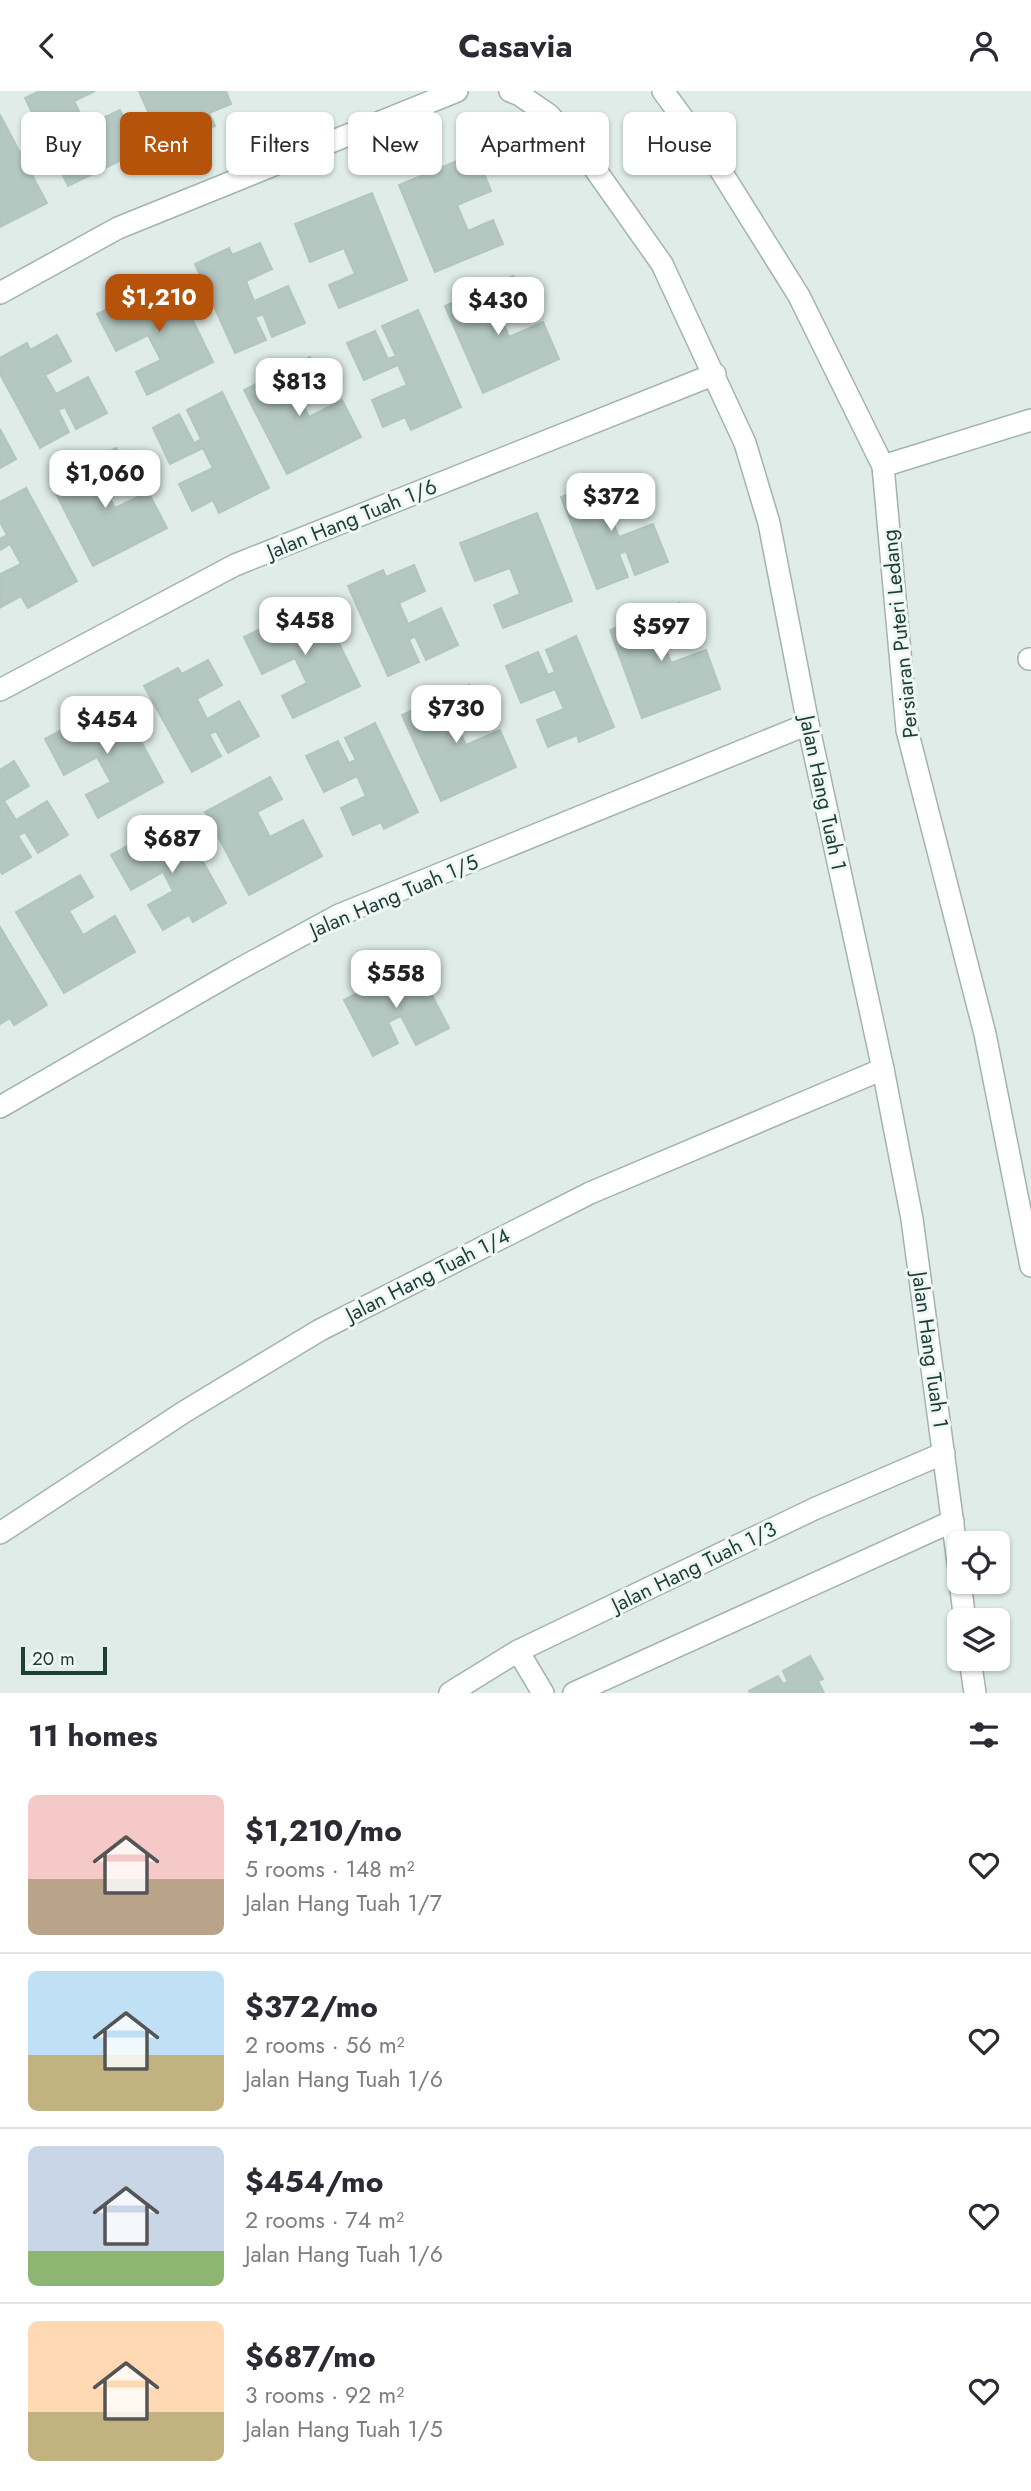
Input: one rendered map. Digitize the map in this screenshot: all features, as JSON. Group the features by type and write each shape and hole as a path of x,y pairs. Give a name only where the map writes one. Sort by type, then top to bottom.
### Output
{"street":[{"path":"0,293 118,228 457,91"},
{"name":"Jalan Hang Tuah 1","path":"510,91 549,115 590,162 662,264 745,443 769,523 808,725 883,1069 912,1219 954,1531"},
{"name":"Persiaran Puteri Ledang","path":"663,91 719,168 799,296 883,466 907,730 985,1034 1031,1266"},
{"name":"Jalan Hang Tuah 1/6","path":"0,690 235,565 715,375"},
{"path":"883,466 1031,420"},
{"name":"Jalan Hang Tuah 1/5","path":"0,1107 234,972 339,915 808,725"},
{"name":"Jalan Hang Tuah 1/4","path":"0,1533 184,1412 320,1330 590,1192 883,1069"},
{"name":"Jalan Hang Tuah 1/3","path":"450,1693 518,1651 814,1509 944,1453"},
{"path":"574,1693 953,1521"},
{"path":"518,1651 543,1693"},
{"path":"972,1671 975,1693"}],"building":[{"path":"40,91 95,91 74,101 79,112 32,112 25,98"},
{"path":"139,91 226,91 231,104 211,112 148,112"},
{"path":"120,110 121,112 120,161 106,168 106,117"},
{"path":"0,115 21,154 21,175 32,175 47,203 0,227"},
{"path":"456,161 456,175 485,175 491,191 457,205 468,231 493,220 503,244 435,272 399,185 423,175 442,175 442,167"},
{"path":"63,175 91,175 68,186"},
{"path":"372,193 407,280 339,308 329,285 355,274 344,248 310,262 295,224"},
{"path":"260,243 272,269 246,281 254,301 288,286 305,323 272,337 263,314 255,317 266,340 235,353 195,264 229,248 232,255"},
{"path":"513,276 523,299 498,310 509,337 543,322 559,359 483,393 445,306"},
{"path":"172,277 213,362 147,395 136,372 161,360 148,335 116,351 97,314"},
{"path":"418,310 461,407 411,430 405,417 383,427 372,400 407,385 398,365 364,380 347,343 375,331 388,359 396,356 382,326"},
{"path":"57,335 71,361 45,375 56,394 88,377 107,413 76,429 65,407 58,410 69,432 40,448 0,374 0,358 27,343 30,350"},
{"path":"310,357 322,379 297,392 309,417 342,400 361,437 287,474 244,390"},
{"path":"222,392 269,488 219,513 213,500 192,511 179,484 213,468 203,448 170,464 153,428 179,414 194,443 201,439 187,410"},
{"path":"0,429 16,459 0,468"},
{"path":"116,448 127,470 102,483 115,508 148,492 167,528 93,566 50,482"},
{"path":"628,480 638,507 611,517 619,537 653,524 668,562 635,575 626,551 619,554 628,577 597,589 561,497 596,483 599,490"},
{"path":"26,488 77,581 28,608 21,596 1,607 0,574 21,564 10,544 0,550 0,539 7,535 0,522 0,502"},
{"path":"537,513 572,601 503,628 494,605 520,594 510,568 475,581 460,543"},
{"path":"414,565 425,591 399,603 408,624 441,608 458,645 426,660 415,636 409,640 419,662 388,676 348,586 383,570 386,577"},
{"path":"318,601 360,686 293,718 282,696 307,683 295,658 262,674 244,637"},
{"path":"679,603 687,627 662,637 671,663 706,650 720,689 642,718 610,630"},
{"path":"576,636 614,727 579,742 577,735 548,747 537,720 564,709 555,689 521,703 506,666 538,652 548,675 555,672 546,650"},
{"path":"208,660 222,685 197,699 207,719 239,701 259,736 228,753 216,731 209,734 221,756 192,772 144,686 178,668 182,674"},
{"path":"469,685 480,707 454,719 466,745 500,730 516,767 441,801 402,715"},
{"path":"118,699 163,782 98,818 86,795 111,782 97,757 64,775 45,739"},
{"path":"375,723 418,812 384,829 381,822 353,835 341,808 366,796 357,776 324,792 306,756 338,741 349,763 356,760 345,738"},
{"path":"14,761 29,786 4,801 16,820 47,801 68,835 38,853 25,832 18,836 31,857 2,874 0,770"},
{"path":"270,777 282,799 257,812 270,837 303,820 322,856 249,895 205,812"},
{"path":"178,817 226,903 193,922 189,915 163,930 148,905 173,891 163,872 131,890 111,855 142,838 154,860 161,856 148,834"},
{"path":"80,875 93,897 69,911 83,935 115,916 135,952 64,993 16,912"},
{"path":"0,927 47,1005 14,1025 10,1018 0,1024"},
{"path":"415,963 449,1028 416,1045 401,1016 388,1022 398,1043 373,1056 344,1000"},
{"path":"810,1656 823,1679 818,1681 824,1693 750,1693 749,1691 778,1676 783,1684 788,1682 783,1671"}]}
